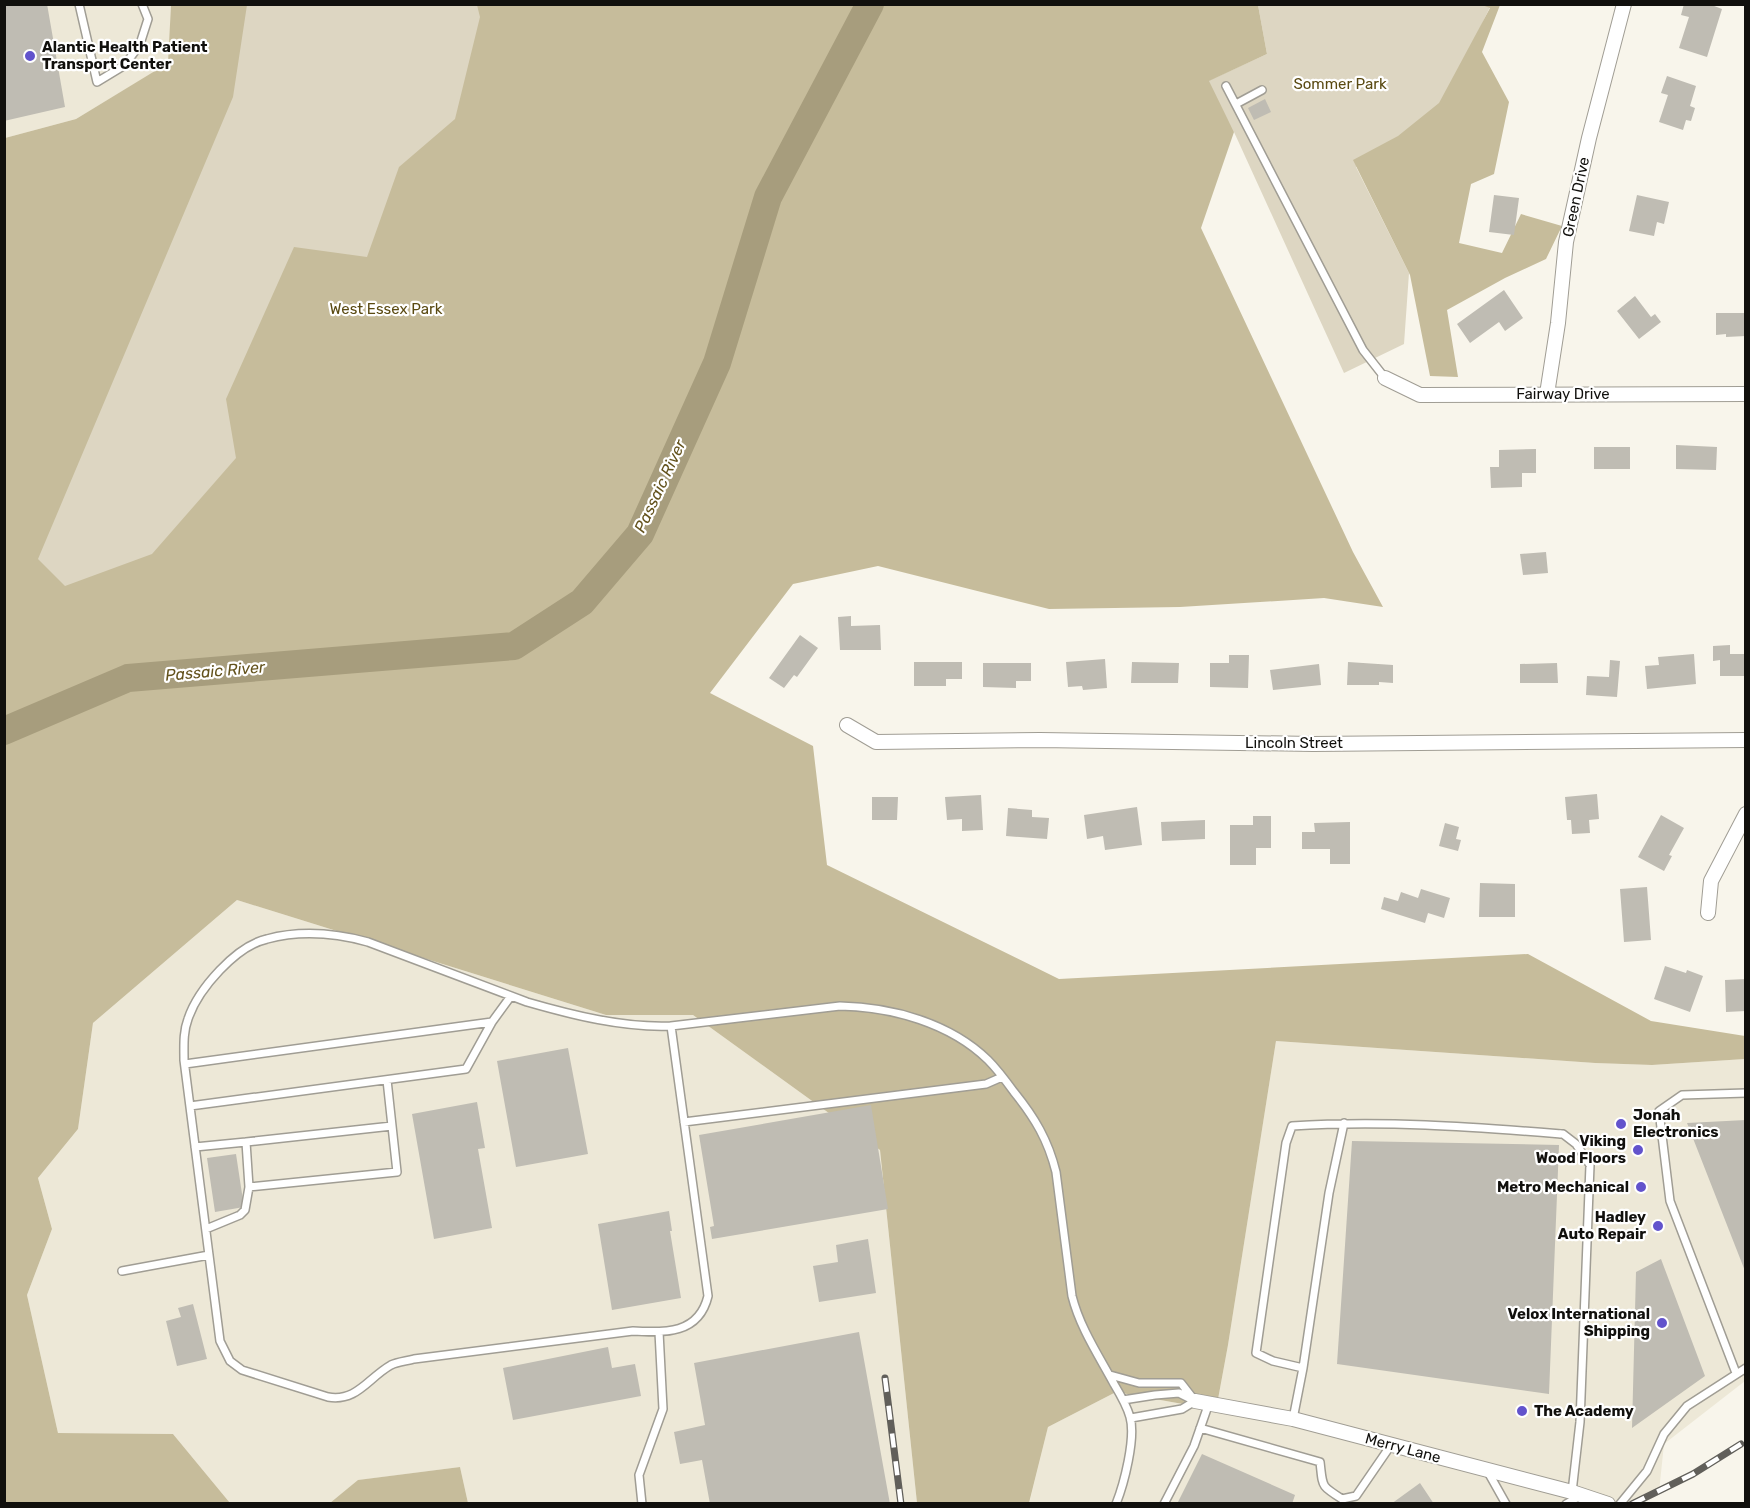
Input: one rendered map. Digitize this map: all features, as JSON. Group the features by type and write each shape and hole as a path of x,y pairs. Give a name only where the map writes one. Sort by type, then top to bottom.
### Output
{"street":[{"name":"Green Drive","path":"1547,394 1558,323 1566,242 1589,138 1624,4"},
{"name":"Fairway Drive","path":"1385,378 1420,395 1746,393"},
{"name":"Lincoln Street","path":"847,726 876,742 1040,740 1313,744 1746,740"},
{"path":"1708,913 1711,881 1746,814"},
{"name":"Merry Lane","path":"1202,1402 1293,1419 1487,1470 1574,1497 1608,1503"}],"lane":[{"path":"79,4 97,82 125,65 140,44 148,19 142,4"},
{"path":"1226,86 1363,350 1385,378"},
{"path":"1236,104 1262,90"},
{"path":"671,1026 708,1296 705,1308 698,1318 686,1327 659,1332 633,1331 414,1359 392,1364 349,1396 338,1399 242,1370 230,1361 220,1341 190,1106 184,1039 187,1021 201,993 229,962 246,949 265,939 295,934 321,933 346,936 547,1008 619,1023 654,1027 840,1006 860,1006 932,1025 972,1048 988,1060 1033,1115 1052,1154 1059,1189 1072,1296 1077,1315 1131,1418 1130,1450 1122,1489 1116,1503"},
{"path":"190,1106 466,1069 492,1022 511,996"},
{"path":"185,1064 492,1022"},
{"path":"684,1122 986,1084 1002,1077"},
{"path":"249,1187 397,1172 387,1080"},
{"path":"1736,1373 1670,1201 1659,1111 1682,1095 1746,1093"},
{"path":"1293,1419 1304,1368 1329,1193 1344,1123"},
{"path":"1304,1368 1273,1361 1256,1353 1286,1143 1292,1126 1344,1123 1456,1125 1563,1134 1576,1144 1590,1165 1580,1422 1574,1497"},
{"path":"195,1147 392,1126"},
{"path":"206,1229 240,1215 245,1210 249,1187 246,1142"},
{"path":"122,1272 209,1255"},
{"path":"642,1503 639,1475 663,1408 659,1332"},
{"path":"1620,1503 1647,1471 1664,1434 1687,1406 1746,1368"},
{"path":"1110,1375 1139,1383 1181,1383 1202,1402"},
{"path":"1123,1400 1179,1393 1202,1402"},
{"path":"1131,1418 1182,1409 1202,1402"},
{"path":"1164,1503 1194,1446 1200,1428 1202,1402"},
{"path":"1200,1428 1320,1462 1322,1482 1325,1488 1342,1499 1356,1496 1391,1445"},
{"path":"1487,1470 1506,1503"}],"shaded area":[{"path":"5,5 171,5 169,63 76,119 5,138"},
{"path":"237,900 606,1015 693,1015 880,1150 917,1503 468,1503 460,1467 359,1480 330,1503 230,1503 173,1434 58,1433 27,1295 52,1229 38,1178 78,1129 93,1023"},
{"path":"1276,1041 1595,1063 1652,1065 1745,1059 1745,1381 1664,1444 1659,1492 1643,1503 1029,1504 1048,1427 1116,1392 1216,1410"}],"green space":[{"name":"Sommer Park","path":"1482,4 1490,7 1436,118 1356,167 1409,273 1404,344 1344,373 1234,132 1208,81 1267,54 1258,5"},
{"path":"171,5 247,5 233,97 38,559 65,586 152,554 236,458 226,399 294,247 367,257 399,167 455,119 480,17 477,5 1258,5 1267,54 1209,81 1234,132 1201,228 1353,552 1383,607 1324,598 1180,607 1049,609 878,566 793,584 710,693 813,746 827,865 1059,979 1528,954 1651,1021 1745,1036 1745,1059 1652,1065 1595,1063 1276,1041 1216,1410 1116,1392 1048,1427 1029,1503 917,1503 880,1150 693,1015 606,1015 237,900 93,1023 78,1129 38,1178 52,1229 27,1295 58,1433 173,1434 230,1503 5,1504 5,138 76,119 168,63"},
{"name":"West Essex Park","path":"205,5 844,5 736,211 5,662 4,142 169,105"},
{"path":"1482,5 1500,5 1482,52 1509,102 1494,174 1471,184 1459,243 1502,253 1521,214 1562,226 1546,259 1505,278 1447,310 1458,377 1430,376 1410,275 1353,160 1398,136 1439,103 1490,8"},
{"path":"460,1467 468,1503 330,1503 358,1480"}],"building":[{"name":"Alantic Health Patient Transport Center","path":"4,4 47,4 65,107 4,121"},
{"path":"1684,4 1709,4 1722,9 1707,57 1679,48 1689,17 1681,15"},
{"path":"1667,76 1696,86 1690,106 1695,108 1691,121 1686,120 1683,130 1659,122 1668,95 1661,93"},
{"path":"1265,99 1271,112 1254,120 1248,108"},
{"path":"1494,195 1519,198 1514,235 1489,232"},
{"path":"1637,195 1669,202 1664,224 1657,222 1654,236 1629,231"},
{"path":"1504,290 1523,318 1505,331 1499,322 1470,343 1457,324"},
{"path":"1635,296 1651,317 1655,314 1661,322 1639,339 1617,311"},
{"path":"1716,313 1746,313 1746,336 1716,335"},
{"path":"1676,445 1717,447 1716,470 1676,469"},
{"path":"1594,447 1630,447 1630,469 1594,469"},
{"path":"1536,449 1536,473 1522,473 1522,487 1491,488 1490,467 1499,467 1499,450"},
{"path":"1546,552 1548,573 1523,575 1520,554"},
{"path":"851,616 851,626 880,625 881,650 840,650 838,617"},
{"path":"800,635 818,648 797,677 794,675 784,688 769,678"},
{"path":"1730,645 1730,654 1746,654 1746,676 1720,676 1720,660 1713,661 1713,646"},
{"path":"1694,654 1696,684 1647,689 1645,666 1659,665 1658,657"},
{"path":"1229,655 1249,655 1248,688 1210,687 1210,663 1229,663"},
{"path":"1105,659 1107,688 1083,690 1082,686 1068,687 1066,662"},
{"path":"1610,660 1620,661 1617,697 1586,695 1587,676 1609,677"},
{"path":"914,662 962,662 962,679 946,679 946,686 914,686"},
{"path":"1132,662 1179,663 1178,683 1131,683"},
{"path":"1348,662 1393,665 1393,683 1347,685"},
{"path":"983,663 1031,663 1031,681 1016,681 1016,688 983,687"},
{"path":"1557,663 1558,683 1520,683 1520,664"},
{"path":"1319,664 1321,685 1273,690 1270,670"},
{"path":"1597,794 1599,819 1589,820 1590,833 1572,834 1571,820 1567,820 1565,797"},
{"path":"981,795 983,830 962,831 962,819 947,820 945,797"},
{"path":"872,797 898,797 897,820 872,820"},
{"path":"1137,807 1142,845 1105,850 1103,836 1087,839 1084,815"},
{"path":"1008,808 1032,810 1032,817 1049,818 1047,839 1006,836"},
{"path":"1661,815 1684,828 1669,855 1672,856 1664,871 1638,857"},
{"path":"1253,816 1271,816 1271,848 1256,848 1256,865 1230,865 1230,825 1253,825"},
{"path":"1205,820 1205,839 1162,841 1161,822"},
{"path":"1350,822 1350,864 1330,864 1330,849 1302,849 1302,832 1315,832 1314,823"},
{"path":"1445,823 1459,827 1456,839 1461,840 1458,851 1439,846"},
{"path":"1480,883 1515,884 1515,917 1479,917"},
{"path":"1647,887 1651,940 1624,942 1620,889"},
{"path":"1421,889 1450,898 1444,918 1428,913 1425,923 1381,909 1384,897 1398,901 1401,892 1418,898"},
{"path":"1665,966 1703,976 1690,1012 1654,999"},
{"path":"1746,979 1746,1011 1726,1012 1725,980"},
{"path":"568,1048 588,1154 516,1167 497,1061"},
{"path":"477,1102 485,1148 478,1149 492,1228 434,1239 412,1114"},
{"path":"871,1105 888,1209 712,1239 710,1227 714,1226 699,1135"},
{"path":"1746,1120 1746,1271 1745,1271 1687,1123"},
{"path":"1352,1141 1559,1145 1549,1394 1337,1364"},
{"path":"236,1154 244,1207 215,1212 207,1158"},
{"path":"669,1211 681,1298 612,1310 598,1224"},
{"path":"868,1239 876,1293 819,1302 813,1266 838,1262 836,1245"},
{"path":"1661,1259 1705,1376 1632,1428 1636,1272"},
{"path":"193,1304 207,1359 177,1366 166,1321 181,1317 178,1308"},
{"path":"859,1332 890,1504 710,1504 702,1460 680,1464 674,1432 705,1425 694,1363"},
{"path":"608,1347 612,1368 635,1364 641,1396 513,1420 503,1368"},
{"path":"1202,1454 1295,1495 1292,1504 1177,1504"},
{"path":"1420,1483 1434,1504 1391,1504"}],"waterway":[{"name":"Passaic River","path":"4,731 128,678 514,646 582,602 640,534 717,363 768,197 870,4"}],"railway":[{"path":"885,1378 901,1504"},
{"path":"1632,1504 1693,1474 1741,1444"}],"place":[{"name":"Alantic Health Patient Transport Center","path":"30,56"},
{"name":"Jonah Electronics","path":"1621,1124"},
{"name":"Viking Wood Floors","path":"1638,1150"},
{"name":"Metro Mechanical","path":"1641,1187"},
{"name":"Hadley Auto Repair","path":"1658,1226"},
{"name":"Velox International Shipping","path":"1662,1323"},
{"name":"The Academy","path":"1522,1411"}]}
